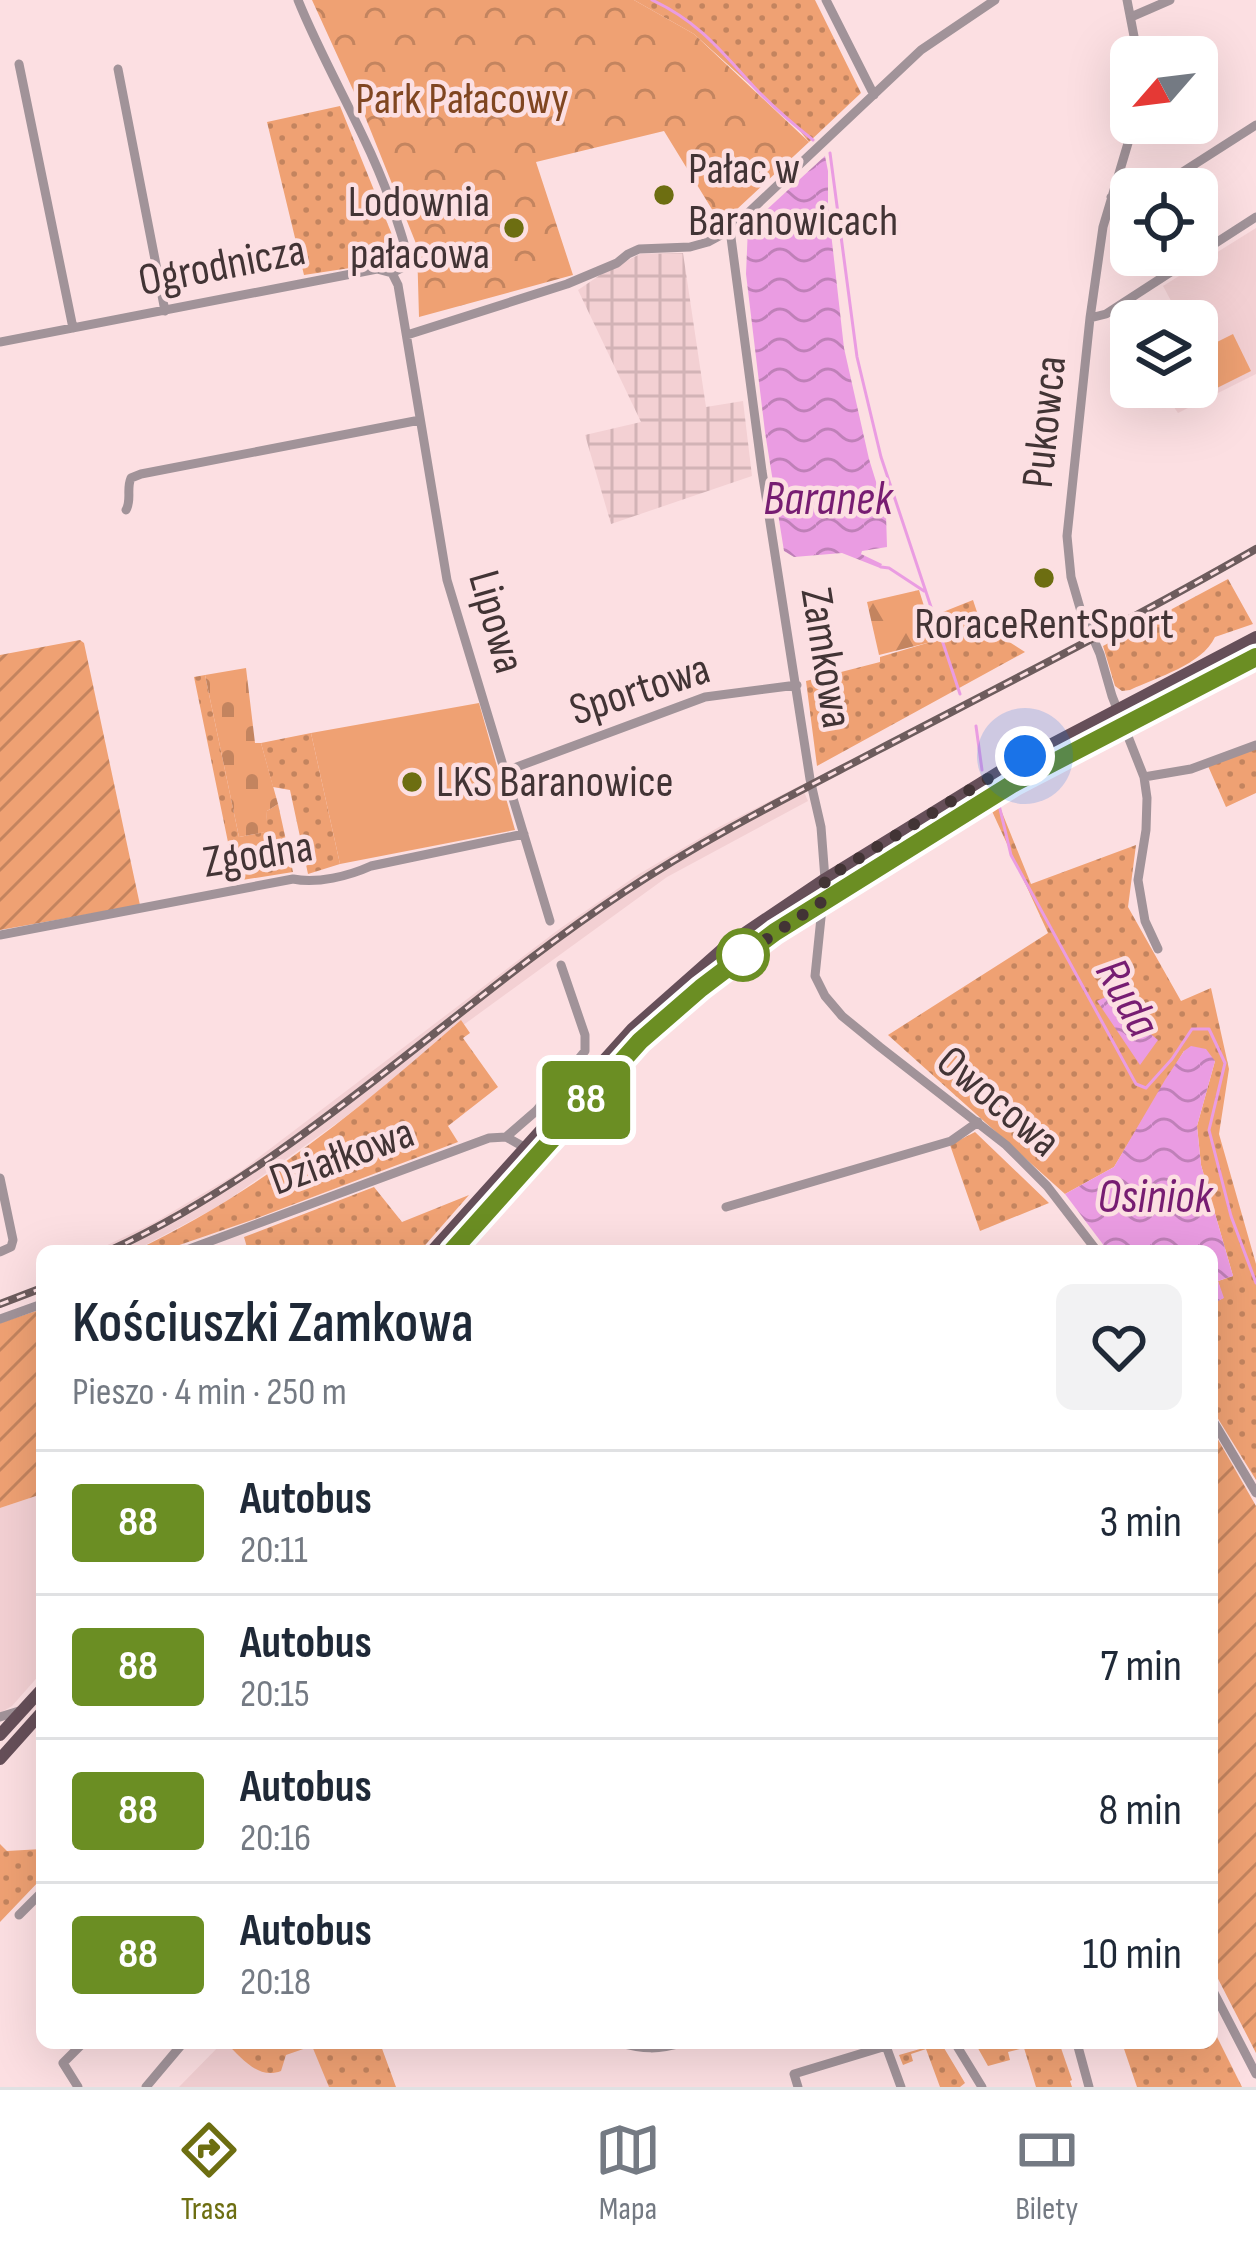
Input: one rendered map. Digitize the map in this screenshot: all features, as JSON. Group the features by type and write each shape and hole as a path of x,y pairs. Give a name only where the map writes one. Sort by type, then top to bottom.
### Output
{"main road":[{"path":"437,1245 583,1080 667,996 727,945 1001,770 1256,637"},
{"path":"457,1245 653,1028 737,959 1014,783 1256,657"},
{"path":"0,1735 36,1696"},
{"path":"0,1759 36,1719"}],"street":[{"path":"298,0 388,193 406,252 406,265 392,273 406,335 567,284 639,249 690,247 730,230 931,42 995,0"},
{"path":"1127,0 1134,36"},
{"path":"1130,17 1170,0"},
{"path":"829,1 874,94"},
{"path":"19,64 73,328"},
{"path":"118,69 165,311"},
{"path":"1189,168 1256,125"},
{"name":"Pukowca","path":"1110,201 1090,319 1067,524 1068,555 1080,608 1144,777 1146,830 1138,880 1145,921 1158,949"},
{"path":"1218,241 1256,217"},
{"name":"Zamkowa","path":"730,230 758,449 820,827 825,879 815,976 824,996 842,1016"},
{"name":"Ogrodnicza","path":"0,342 377,269 392,273"},
{"path":"1090,319 1106,314 1165,276"},
{"name":"Lipowa","path":"406,335 447,580 550,921"},
{"path":"126,510 131,478 142,474 420,420"},
{"name":"Sportowa","path":"506,771 705,698 797,685"},
{"path":"1144,777 1191,769 1256,745"},
{"name":"Zgodna","path":"0,934 292,878 305,881 356,873 524,833"},
{"path":"524,1147 506,1137 536,1111 585,1051 585,1035 562,965"},
{"name":"Owocowa","path":"842,1016 1006,1145 1047,1186 1092,1245"},
{"path":"726,1207 951,1141 978,1122"},
{"name":"Działkowa","path":"200,1245 470,1144 506,1137"},
{"path":"0,1178 13,1240 0,1252"},
{"path":"0,1319 36,1306"},
{"path":"1218,1430 1256,1493"},
{"path":"0,1717 24,1709"},
{"path":"19,1915 36,1898"},
{"path":"1218,2001 1256,2074"},
{"path":"77,2049 63,2063 77,2087"},
{"path":"146,2087 178,2049"},
{"path":"798,2087 794,2074 875,2049"},
{"path":"892,2049 900,2087"},
{"path":"959,2049 982,2087"},
{"path":"1079,2049 1089,2087"}],"shaded area":[{"path":"1256,228 1256,374 1218,393 1218,300 1171,300 1163,286 1179,276 1218,276 1218,252"},
{"path":"683,253 706,407 743,401 752,476 611,524 585,435 641,422 578,290 640,254"},
{"path":"801,785 808,801 667,877 221,1205 145,1245 107,1245 241,1171 558,930 719,827"},
{"path":"36,1496 36,1679 0,1713 0,1508"},
{"path":"216,2049 331,2049 346,2087 179,2087"}],"green space":[{"name":"Park Pałacowy","path":"312,0 634,0 694,34 809,142 721,224 664,131 536,162 573,275 419,317 417,246"},
{"path":"634,0 815,0 861,93 809,142 694,34"},
{"path":"340,106 399,252 396,261 304,275 267,122"},
{"path":"1233,334 1251,371 1218,388 1218,342"},
{"path":"1228,579 1253,624 1215,637 1190,663 1165,675 1130,690 1115,686 1103,646"},
{"path":"919,590 935,641 879,655 867,602"},
{"path":"973,600 981,624 1025,652 817,766 806,681 880,662 880,657 934,641 928,618"},
{"path":"80,640 140,905 0,930 0,655"},
{"path":"246,668 255,743 261,743 278,804 267,811 266,832 239,837 205,675"},
{"path":"205,675 239,837 265,832 267,811 278,804 293,872 236,881 194,677"},
{"name":"LKS Baranowice","path":"479,703 515,830 340,864 311,733"},
{"path":"311,733 340,864 308,874 290,790 273,787 261,743"},
{"path":"1256,742 1256,793 1226,807 1208,766"},
{"path":"999,805 1031,884 1136,845 1128,907 1181,1001 1211,988 1229,1069 1219,1134 1256,1264 1256,1480 1218,1419 1218,1301 1223,1298 1218,1281 1233,1276 1201,1165 1197,1126 1215,1061 1184,1051 1114,1167 1065,1194 888,1035 1048,933 991,809"},
{"path":"461,1020 470,1033 463,1038 498,1087 448,1126 458,1142 179,1245 146,1245 264,1177"},
{"path":"975,1132 1049,1203 980,1231 950,1145"},
{"path":"374,1187 402,1222 469,1195 425,1245 246,1245 244,1237"},
{"path":"36,1311 36,1496 0,1508 0,1323"},
{"path":"1218,1440 1256,1506 1256,2053 1218,1979"},
{"path":"0,1844 7,1851 36,1849 36,1884 0,1922"},
{"path":"1218,2039 1242,2087 1137,2087 1124,2049 1218,2049"},
{"path":"233,2049 303,2049 286,2055 281,2071 265,2073"},
{"path":"313,2049 382,2049 396,2087 329,2087"},
{"path":"926,2049 911,2054 913,2061 903,2065 899,2055"},
{"path":"926,2049 945,2049 965,2083 940,2087"},
{"path":"978,2049 1020,2049 1008,2052 1010,2060 988,2066"},
{"path":"1024,2049 1061,2049 1072,2087 1036,2087"}],"water":[{"name":"Baranek","path":"825,156 844,348 886,514 887,547 861,554 882,564 880,568 842,553 794,557 784,551 765,432 746,274 748,227"},
{"path":"1116,992 1131,1018 1158,1040 1140,1065 1097,1001"},
{"name":"Osiniok","path":"1191,1046 1206,1049 1215,1061 1197,1126 1201,1165 1233,1276 1218,1281 1218,1245 1103,1245 1065,1194 1114,1167"}],"waterway":[{"name":"Ruda","path":"652,0 696,28 813,140"},
{"name":"Ruda","path":"830,153 857,357 881,457 960,694"},
{"path":"881,567 924,591"},
{"name":"Ruda","path":"976,726 982,770"},
{"name":"Ruda","path":"999,805 1011,855 1136,1084 1146,1088 1192,1029 1209,1029 1225,1063 1209,1130 1231,1216 1256,1283"}],"railway":[{"path":"121,1245 246,1174 560,937 655,872 1256,549"},
{"path":"0,1304 36,1290"}],"bus line":[{"name":"88","path":"457,1245 640,1041 737,959 1014,783 1256,657"}],"place":[{"name":"Pałac w Baranowicach","path":"664,195"},
{"name":"Lodownia pałacowa","path":"514,228"},
{"name":"RoraceRentSport","path":"1044,578"},
{"name":"LKS Baranowice","path":"412,782"}],"route":[{"path":"743,955 737,959 823,901 825,879 1025,756"}]}
